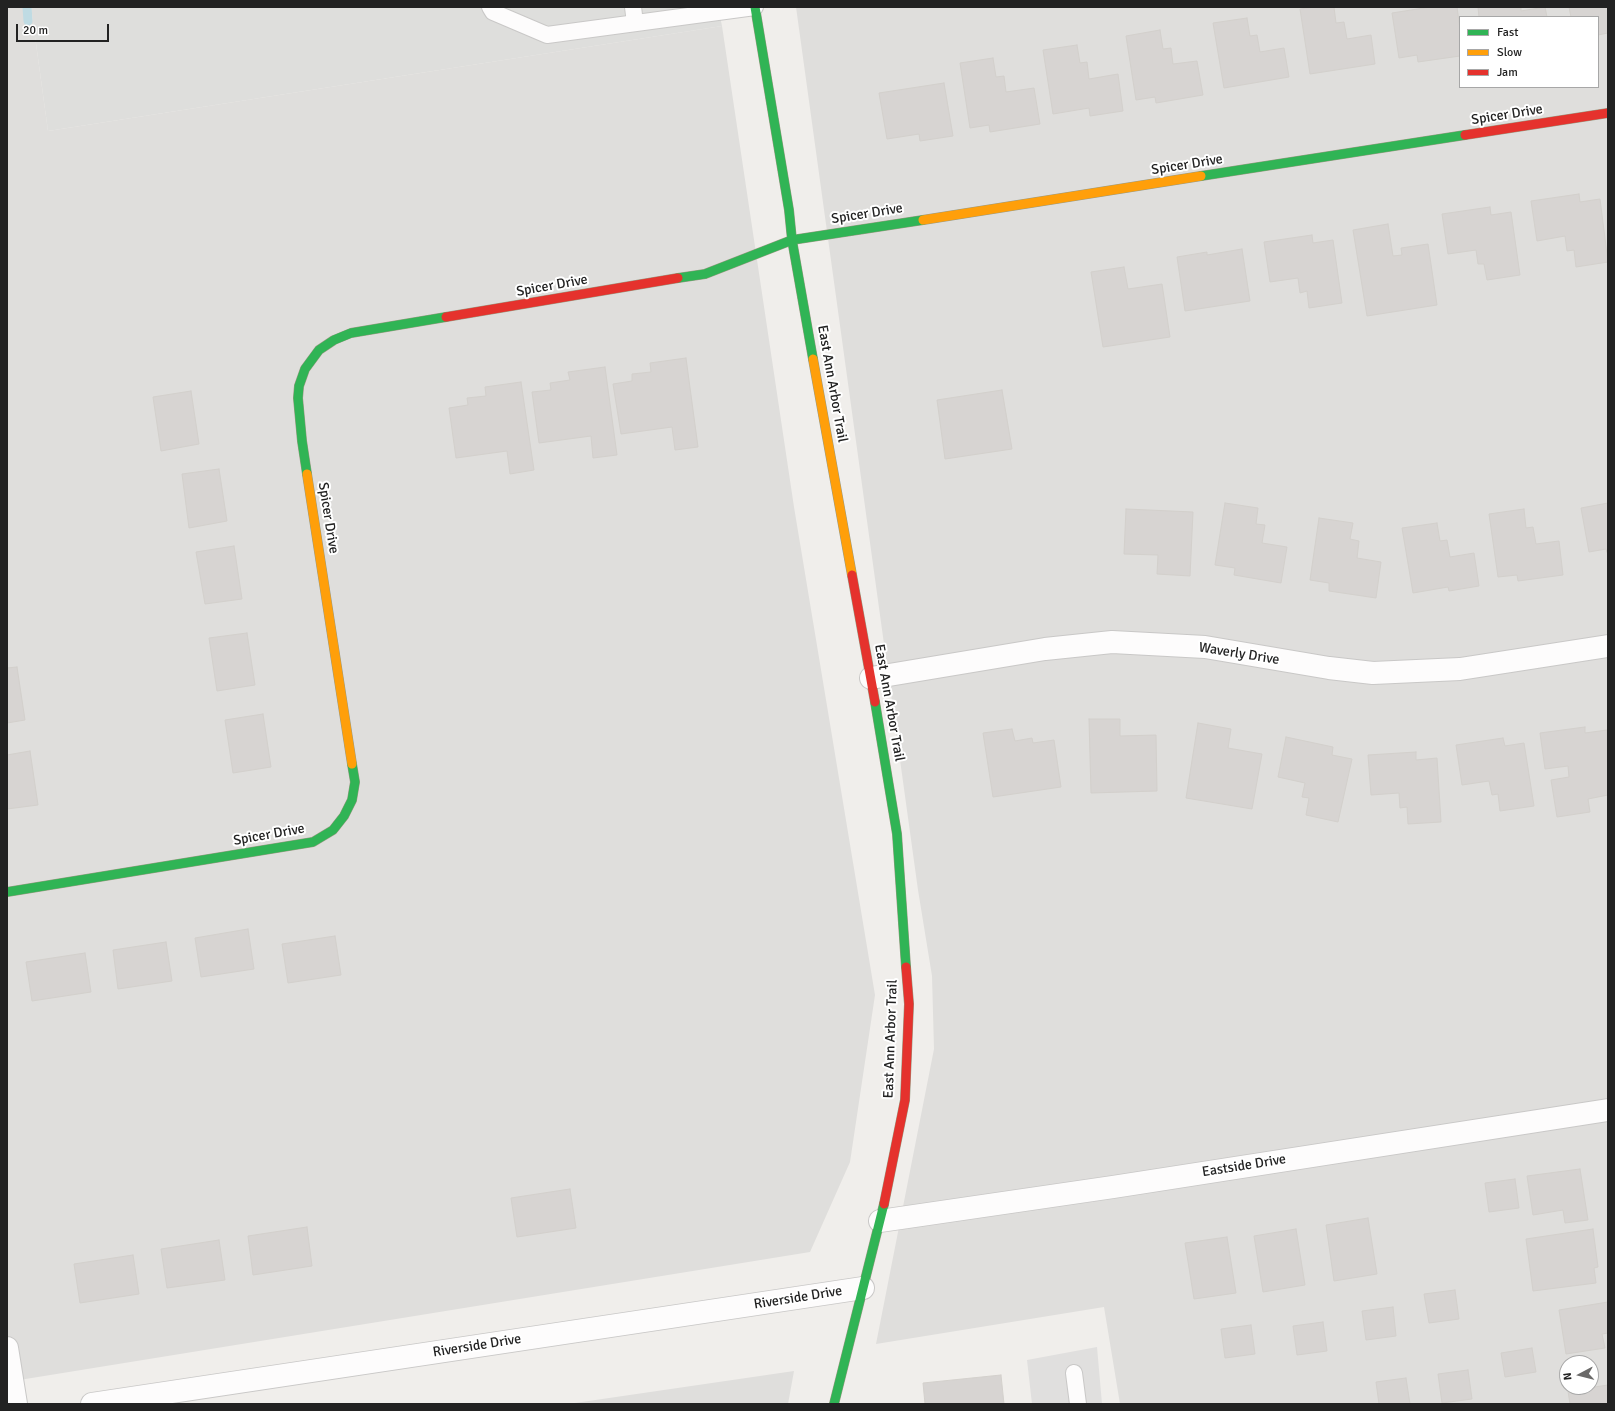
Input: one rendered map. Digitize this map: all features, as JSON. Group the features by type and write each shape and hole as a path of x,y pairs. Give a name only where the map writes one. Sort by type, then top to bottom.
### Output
{"street":[{"name":"East Ann Arbor Trail","path":"755,7 789,210 792,240 871,678 897,834 909,1004 904,1100 899,1133 880,1221 834,1404"},
{"name":"Spicer Drive","path":"7,892 313,842 333,830 344,816 352,800 355,782 302,441 298,398 299,386 305,369 319,350 334,340 351,333 705,274 792,240 1608,113"},
{"name":"Waverly Drive","path":"871,678 1046,649 1112,642 1205,647 1329,668 1373,673 1460,669 1608,646"},
{"name":"Eastside Drive","path":"880,1221 1113,1187 1608,1110"},
{"name":"Riverside Drive","path":"92,1404 863,1288"},
{"path":"7,1348 16,1404"}],"lane":[{"path":"490,7 492,12 547,35 755,7"},
{"path":"633,7 635,23"},
{"path":"1074,1373 1078,1404"}],"shaded area":[{"path":"7,7 31,7 48,131 722,26 794,507 875,995 850,1162 810,1252 7,1382"},
{"path":"31,7 718,7 722,26 48,131"},
{"path":"796,7 1608,7 1608,1404 1120,1404 1104,1307 876,1344 934,1049 932,976 918,890"},
{"path":"1097,1347 1102,1404 1032,1404 1027,1360"},
{"path":"794,1371 788,1404 568,1404"}],"building":[{"path":"1334,7 1336,23 1344,22 1347,39 1371,35 1375,64 1310,74 1300,9"},
{"path":"1430,7 1457,7 1459,22 1459,56 1418,62 1417,55 1399,58 1392,13"},
{"path":"1478,7 1521,7 1521,11 1545,7 1547,16 1479,16"},
{"path":"1569,7 1608,7 1608,33 1599,35 1599,16 1571,16"},
{"path":"1247,18 1250,36 1257,35 1260,52 1284,48 1289,77 1224,88 1213,23"},
{"path":"1160,30 1163,49 1171,48 1173,64 1197,61 1203,95 1156,103 1155,97 1136,100 1126,36"},
{"path":"1077,45 1080,63 1087,62 1089,79 1118,74 1123,111 1090,116 1089,108 1053,114 1043,50"},
{"path":"993,58 996,77 1004,76 1006,92 1034,88 1040,124 990,132 989,125 970,128 960,63"},
{"path":"944,83 953,136 920,141 919,134 887,139 879,93"},
{"path":"1579,194 1580,202 1600,199 1608,262 1576,267 1574,250 1567,251 1565,236 1537,241 1531,201"},
{"path":"1490,207 1491,215 1511,212 1520,275 1487,280 1484,264 1478,264 1476,250 1448,254 1442,214"},
{"path":"1388,224 1393,256 1402,255 1401,248 1428,244 1437,305 1367,316 1353,230"},
{"path":"1312,235 1313,243 1333,240 1342,303 1309,308 1307,291 1300,293 1298,278 1270,282 1264,242"},
{"path":"1242,249 1250,301 1185,311 1177,257 1207,252 1207,255"},
{"path":"1124,267 1128,289 1162,284 1170,337 1103,347 1091,272"},
{"path":"686,358 698,447 675,450 672,427 621,434 613,384 632,381 632,374 651,372 650,363"},
{"path":"605,367 617,455 593,458 591,436 539,443 532,392 551,390 550,383 570,380 568,372"},
{"path":"521,382 534,470 510,474 507,451 456,458 449,408 468,405 467,398 486,396 485,387"},
{"path":"1002,390 1012,449 945,459 937,400"},
{"path":"191,391 199,444 161,451 153,397"},
{"path":"219,469 227,521 189,528 182,474"},
{"path":"1225,503 1258,508 1256,524 1265,525 1262,543 1287,547 1281,583 1234,575 1235,568 1215,565"},
{"path":"1608,503 1608,555 1606,549 1589,552 1581,508"},
{"path":"1126,509 1193,512 1190,576 1157,574 1158,555 1124,554"},
{"path":"1524,509 1526,528 1533,527 1536,544 1559,541 1563,575 1518,581 1517,575 1498,577 1489,514"},
{"path":"1319,518 1353,523 1350,539 1359,541 1357,558 1381,562 1376,598 1329,591 1329,583 1310,580"},
{"path":"1437,523 1440,541 1447,540 1450,557 1474,553 1479,586 1449,591 1448,587 1413,593 1402,528"},
{"path":"234,546 242,599 205,604 196,552"},
{"path":"247,633 255,685 217,691 209,638"},
{"path":"17,667 25,720 7,723 7,668"},
{"path":"263,714 271,767 233,773 225,720"},
{"path":"1089,719 1120,719 1120,736 1156,735 1157,791 1091,793"},
{"path":"1198,723 1231,729 1228,748 1262,754 1252,809 1186,798"},
{"path":"1585,727 1585,733 1607,730 1608,795 1588,799 1590,812 1557,817 1551,780 1569,777 1568,766 1545,769 1540,733"},
{"path":"1012,729 1015,741 1032,738 1033,743 1054,740 1061,787 993,797 983,733"},
{"path":"1286,737 1333,747 1332,755 1352,759 1338,822 1306,815 1309,798 1302,797 1305,783 1278,777"},
{"path":"1503,738 1505,746 1524,743 1534,806 1500,811 1498,794 1492,795 1489,781 1462,785 1456,745"},
{"path":"30,751 38,805 7,809 7,755"},
{"path":"1416,752 1416,760 1437,758 1441,822 1408,824 1407,807 1400,808 1399,793 1371,795 1368,755"},
{"path":"248,929 254,969 201,977 195,938"},
{"path":"335,936 341,975 288,983 282,944"},
{"path":"166,942 172,981 118,989 113,950"},
{"path":"85,953 91,992 32,1001 26,962"},
{"path":"1580,1169 1588,1220 1565,1223 1563,1210 1533,1215 1527,1176"},
{"path":"1515,1179 1519,1208 1489,1212 1485,1183"},
{"path":"570,1189 576,1228 517,1237 511,1198"},
{"path":"1368,1218 1377,1274 1334,1281 1326,1225"},
{"path":"307,1227 312,1266 253,1275 248,1236"},
{"path":"1296,1229 1305,1285 1263,1292 1254,1236"},
{"path":"1593,1229 1598,1267 1594,1268 1596,1283 1533,1291 1526,1239"},
{"path":"1227,1237 1236,1293 1194,1299 1185,1243"},
{"path":"219,1240 225,1280 167,1288 161,1249"},
{"path":"133,1255 139,1294 80,1303 74,1264"},
{"path":"1455,1290 1459,1319 1429,1323 1424,1294"},
{"path":"1608,1302 1608,1333 1602,1334 1605,1348 1566,1354 1559,1310"},
{"path":"1393,1307 1396,1336 1366,1340 1362,1311"},
{"path":"1323,1322 1327,1351 1297,1355 1293,1326"},
{"path":"1251,1325 1255,1354 1225,1358 1221,1329"},
{"path":"1532,1348 1536,1372 1505,1377 1501,1353"},
{"path":"1468,1370 1472,1399 1442,1403 1438,1374"},
{"path":"1001,1375 1004,1404 925,1404 923,1383"},
{"path":"1406,1378 1410,1404 1379,1404 1376,1382"},
{"path":"1608,1385 1608,1404 1570,1404 1569,1395 1599,1395 1599,1386"}],"waterway":[{"path":"27,7 28,21"}],"traffic: fast":[{"path":"755,7 789,210 792,240 813,359"},
{"path":"1201,176 1465,135"},
{"path":"678,278 705,274 792,240 923,220"},
{"path":"307,474 298,398 299,386 305,369 319,350 334,340 351,333 446,317"},
{"path":"875,702 897,834 906,967"},
{"path":"7,892 313,842 333,830 344,816 352,800 355,782 352,764"},
{"path":"834,1404 884,1204"}],"traffic: slow":[{"path":"923,220 1201,176"},
{"path":"813,359 852,575"},
{"path":"307,474 352,764"}],"traffic: jam":[{"path":"1465,135 1608,113"},
{"path":"446,317 678,278"},
{"path":"852,575 875,702"},
{"path":"884,1204 905,1100 909,1004 906,967"}]}
